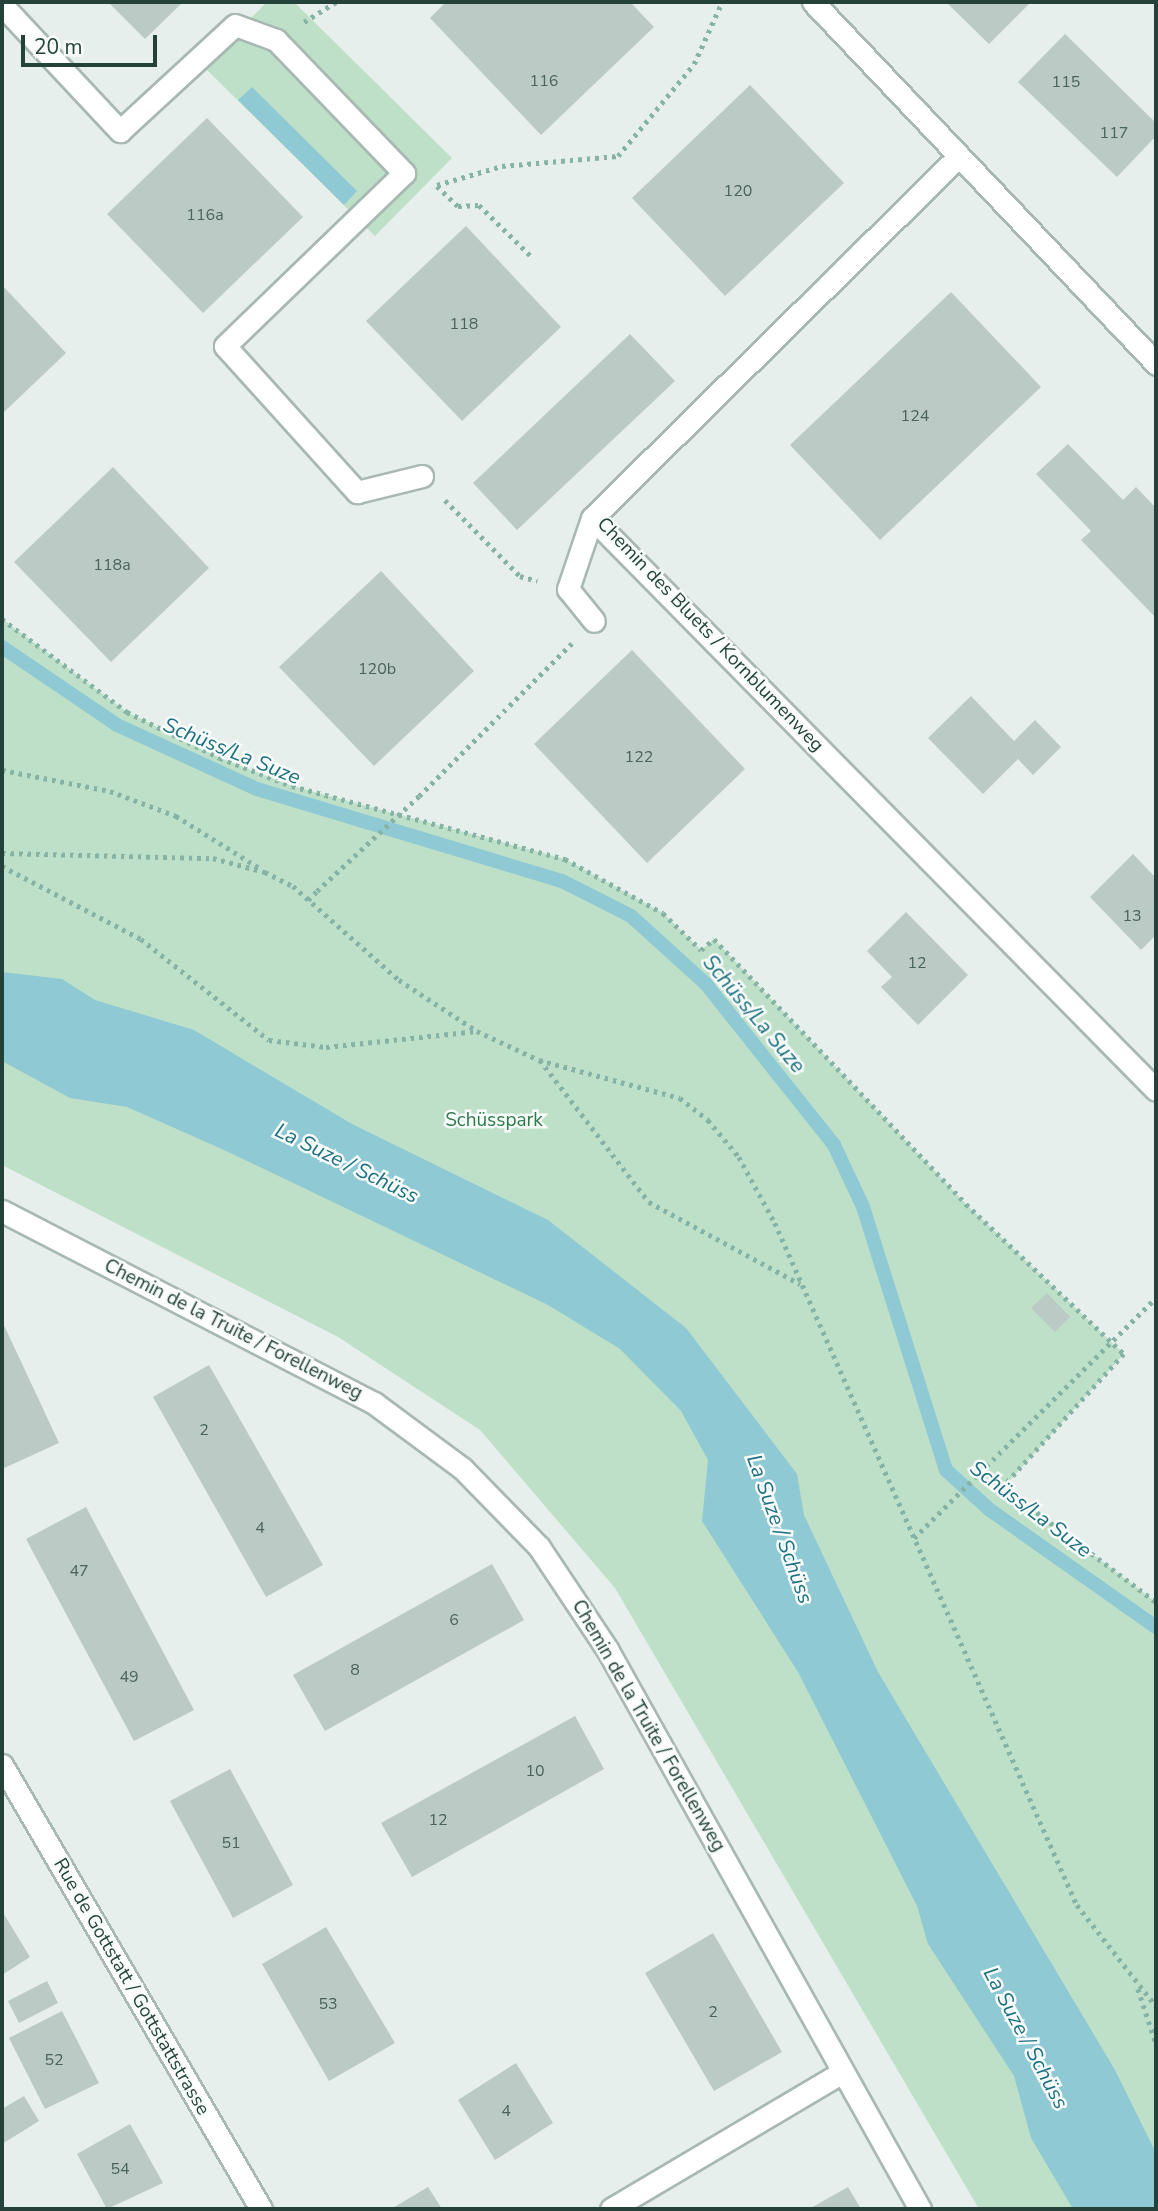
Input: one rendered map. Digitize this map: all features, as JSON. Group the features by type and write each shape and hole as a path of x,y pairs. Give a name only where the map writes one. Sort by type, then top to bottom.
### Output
{"street":[{"path":"813,2 1156,364"},
{"path":"2,5 120,131 235,25 276,40 404,173 225,346 357,492 422,476"},
{"name":"Chemin des Bluets / Kornblumenweg","path":"959,156 593,517 1156,1090"},
{"path":"593,517 568,589 594,621"},
{"name":"Chemin de la Truite / Forellenweg","path":"2,1211 374,1403 482,1488 539,1547 579,1605 920,2209"},
{"name":"Rue de Gottstatt / Gottstattstrasse","path":"2,1765 261,2209"},
{"path":"611,2209 843,2072"}],"path":[{"path":"437,186 502,166 618,156 694,64 722,2"},
{"path":"404,173 437,186 458,206 479,205 532,257"},
{"path":"422,476 520,576 568,589"},
{"path":"2,619 127,712 220,758 292,786 565,859 663,913 701,950 714,939 966,1204 1124,1354 1003,1488 1156,1602"},
{"path":"308,900 419,796 594,621"},
{"path":"2,770 110,790 165,812 308,900 399,980 477,1031 539,1060 680,1098 708,1120 739,1157 800,1284 1077,1905 1138,1988 1156,2006"},
{"path":"2,853 213,858 265,872"},
{"path":"2,866 141,939 269,1040 326,1047 477,1031"},
{"path":"539,1060 649,1202 800,1284"},
{"path":"914,1538 934,1523 1156,1298"},
{"path":"1138,1988 1156,2043"}],"green space":[{"path":"267,2 294,2 452,158 375,236 203,66"},
{"name":"Schüsspark","path":"2,619 127,712 220,758 292,786 565,859 663,913 701,950 714,939 966,1204 1124,1354 1004,1487 1156,1602 1156,2209 979,2209 615,1588 480,1430 338,1337 2,1165"}],"water":[{"path":"252,87 357,191 344,205 238,100"},
{"name":"La Suze / Schüss","path":"2,972 62,979 95,1000 194,1030 352,1124 548,1220 686,1328 797,1474 804,1515 878,1672 1115,2070 1156,2153 1156,2209 1073,2209 1031,2138 1014,2076 928,1944 917,1906 798,1672 702,1521 708,1460 681,1411 620,1349 548,1305 224,1150 127,1107 70,1098 2,1061"}],"building":[{"path":"108,2 183,2 145,39"},
{"path":"446,2 630,2 654,27 541,135 430,18"},
{"path":"946,2 1031,2 989,44"},
{"path":"1065,34 1156,123 1156,136 1117,177 1018,82"},
{"path":"750,85 844,183 725,296 632,198"},
{"path":"207,118 303,217 203,313 107,214"},
{"path":"466,226 561,327 462,421 366,321"},
{"path":"2,285 66,353 2,414"},
{"path":"951,292 1041,387 880,540 790,445"},
{"path":"630,334 675,381 517,530 473,483"},
{"path":"1068,444 1123,500 1136,487 1156,508 1156,618 1081,540 1091,531 1036,474"},
{"path":"113,467 209,568 111,662 14,562"},
{"path":"381,571 474,671 374,766 279,667"},
{"path":"632,650 745,769 647,863 534,744"},
{"path":"971,696 1014,741 1035,720 1061,747 1033,775 1018,759 983,794 928,738"},
{"path":"1133,854 1156,878 1156,935 1141,950 1090,897"},
{"path":"906,912 968,975 918,1025 881,987 892,977 867,951"},
{"path":"1047,1293 1070,1317 1055,1332 1031,1308"},
{"path":"2,1321 59,1443 2,1469"},
{"path":"209,1365 323,1565 266,1597 153,1397"},
{"path":"86,1507 194,1710 134,1741 26,1539"},
{"path":"492,1564 524,1620 325,1731 293,1675"},
{"path":"575,1716 604,1769 412,1877 381,1823"},
{"path":"230,1769 293,1885 233,1918 170,1801"},
{"path":"2,1911 30,1957 2,1975"},
{"path":"326,1927 395,2043 329,2081 262,1964"},
{"path":"713,1933 782,2052 714,2091 645,1973"},
{"path":"47,1981 58,2003 19,2023 8,2001"},
{"path":"62,2011 99,2083 45,2109 9,2038"},
{"path":"516,2063 553,2123 495,2160 458,2100"},
{"path":"24,2096 39,2121 2,2144 2,2109"},
{"path":"130,2124 163,2183 107,2209 77,2154"},
{"path":"428,2187 442,2209 391,2209"},
{"path":"848,2187 861,2209 809,2209"}],"waterway":[{"name":"Schüss/La Suze","path":"2,647 117,725 257,789 562,881 631,916 706,984 834,1145 863,1207 946,1470 990,1510 1156,1627"}]}
